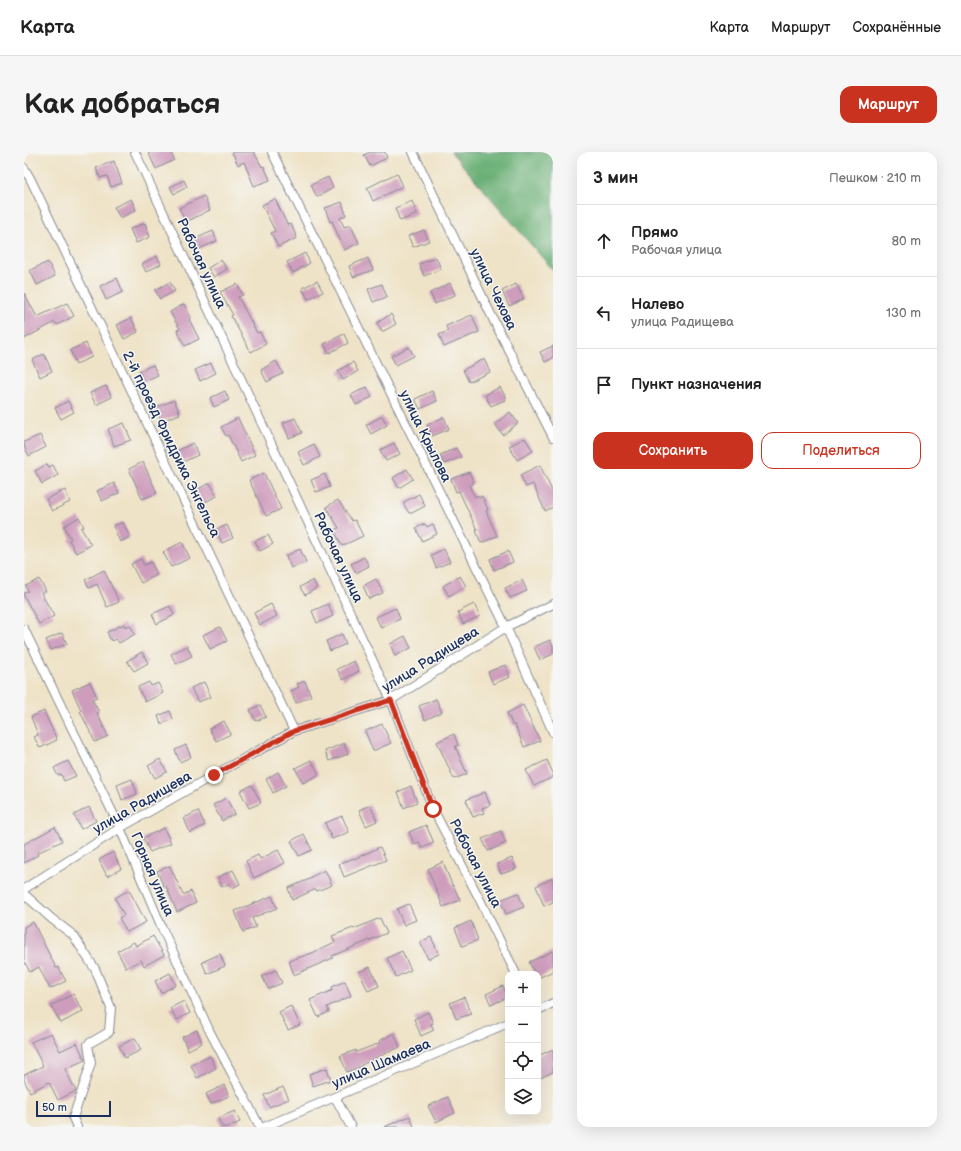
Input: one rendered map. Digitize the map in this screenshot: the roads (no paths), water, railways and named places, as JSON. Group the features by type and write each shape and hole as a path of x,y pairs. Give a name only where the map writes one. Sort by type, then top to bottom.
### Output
{"street":[{"name":"Рабочая улица","path":"136,152 391,700 433,809 515,971"},
{"name":"улица Крылова","path":"272,152 506,627 553,732"},
{"name":"улица Чехова","path":"413,152 494,321 553,437"},
{"name":"2-й проезд Фридриха Энгельса","path":"24,168 294,731"},
{"name":"улица Радищева","path":"24,889 120,828 294,731 391,700 506,627 553,604"},
{"name":"Горная улица","path":"24,629 120,828 162,928 210,1032 260,1127"},
{"path":"24,894 52,919 73,934 95,969 111,1008 109,1032 88,1044 91,1063 73,1118 78,1127"},
{"path":"541,1009 553,1003"},
{"name":"улица Шамаева","path":"264,1127 505,1024"},
{"path":"335,1097 351,1127"}]}
